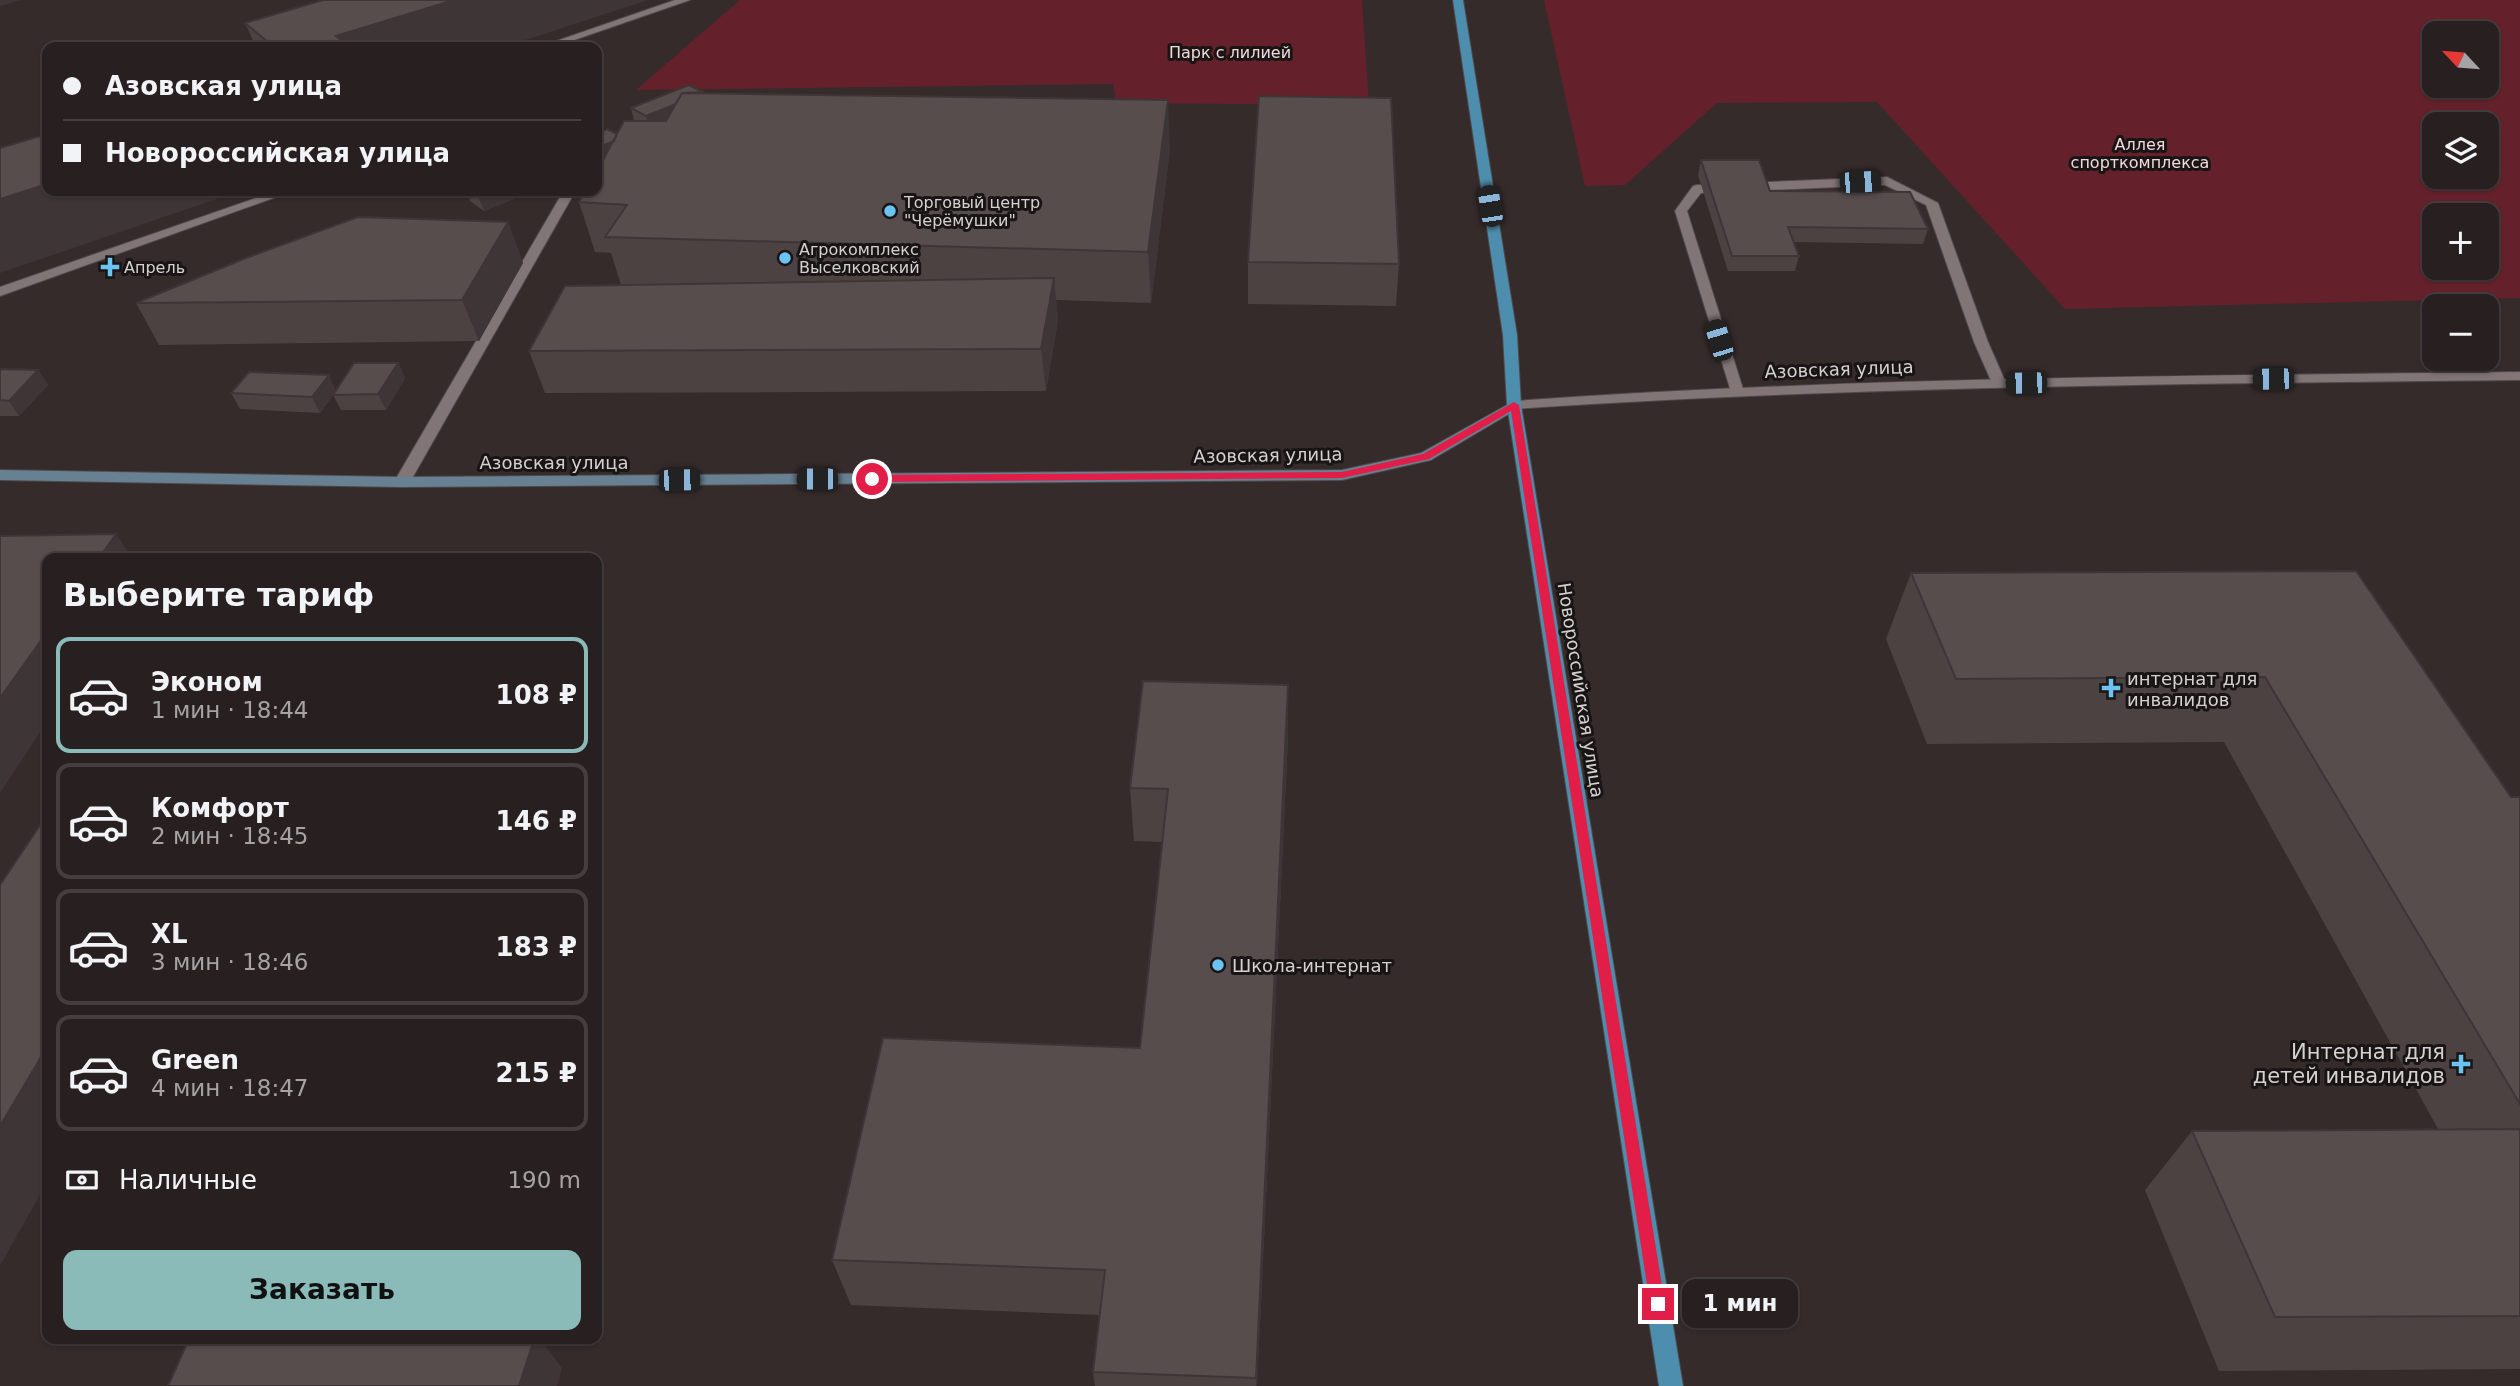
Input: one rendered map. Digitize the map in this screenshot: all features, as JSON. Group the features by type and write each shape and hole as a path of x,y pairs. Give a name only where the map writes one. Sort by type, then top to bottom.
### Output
{"main road":[{"name":"Новороссийская улица","path":"1458,0 1510,335 1514,405 1671,1386"},
{"name":"Азовская улица","path":"0,475 402,482 1342,475 1426,457 1514,405"}],"street":[{"path":"559,42 685,0"},
{"path":"1737,392 1681,211 1697,190 1887,181 1932,203 1981,342 1999,383"},
{"path":"0,292 273,196"},
{"path":"402,482 566,197"},
{"name":"Азовская улица","path":"1514,405 1737,392 1999,383 2520,376"}],"green space":[{"name":"Парк с лилией","path":"740,0 1362,0 1369,105 1116,103 1113,84 636,90"},
{"name":"Аллея спорткомплекса","path":"1544,0 2520,0 2520,298 2499,299 2499,294 2422,294 2422,300 2065,309 1877,102 1717,103 1625,185 1585,186"}],"building":[{"path":"323,0 454,0 336,36 344,42 268,42 245,23"},
{"path":"689,85 703,92 682,93 676,104 646,116 631,108"},
{"name":"Торговый центр \"Черёмушки\"","path":"682,93 1168,100 1148,252 605,237 627,205 579,202 582,196 602,196 602,162 624,121 666,121"},
{"path":"1259,96 1391,98 1399,264 1248,262"},
{"path":"607,129 617,134 614,141 602,146 602,131"},
{"path":"42,135 42,186 0,199 0,148"},
{"path":"1701,160 1759,160 1770,191 1910,192 1928,229 1788,227 1799,256 1732,256"},
{"path":"358,217 508,222 462,300 136,303 246,258"},
{"path":"1054,278 1041,349 529,351 565,286"},
{"path":"354,363 398,363 378,394 333,395"},
{"path":"0,369 38,370 9,401 0,400"},
{"path":"249,372 329,375 312,397 231,393"},
{"path":"116,534 103,553 42,553 42,639 0,698 0,536"},
{"path":"2356,571 2511,797 2520,797 2520,1104 2265,677 1956,679 1911,573"},
{"name":"Школа-интернат","path":"1143,681 1288,685 1256,1378 1093,1372 1105,1270 832,1260 883,1038 1140,1048 1168,789 1130,788"},
{"path":"42,822 42,1055 0,1126 0,885"},
{"path":"2520,1129 2520,1316 2275,1317 2192,1131"},
{"path":"187,1344 532,1344 519,1386 168,1386"}],"place":[{"name":"Торговый центр \"Черёмушки\"","path":"890,211"},
{"name":"Агрокомплекс Выселковский","path":"785,258"},
{"name":"Апрель","path":"110,267"},
{"name":"интернат для инвалидов","path":"2111,688"},
{"name":"Школа-интернат","path":"1218,965"},
{"name":"Интернат для детей инвалидов","path":"2461,1064"}],"route":[{"path":"872,479 1342,475 1426,457 1514,405 1658,1304"}]}
